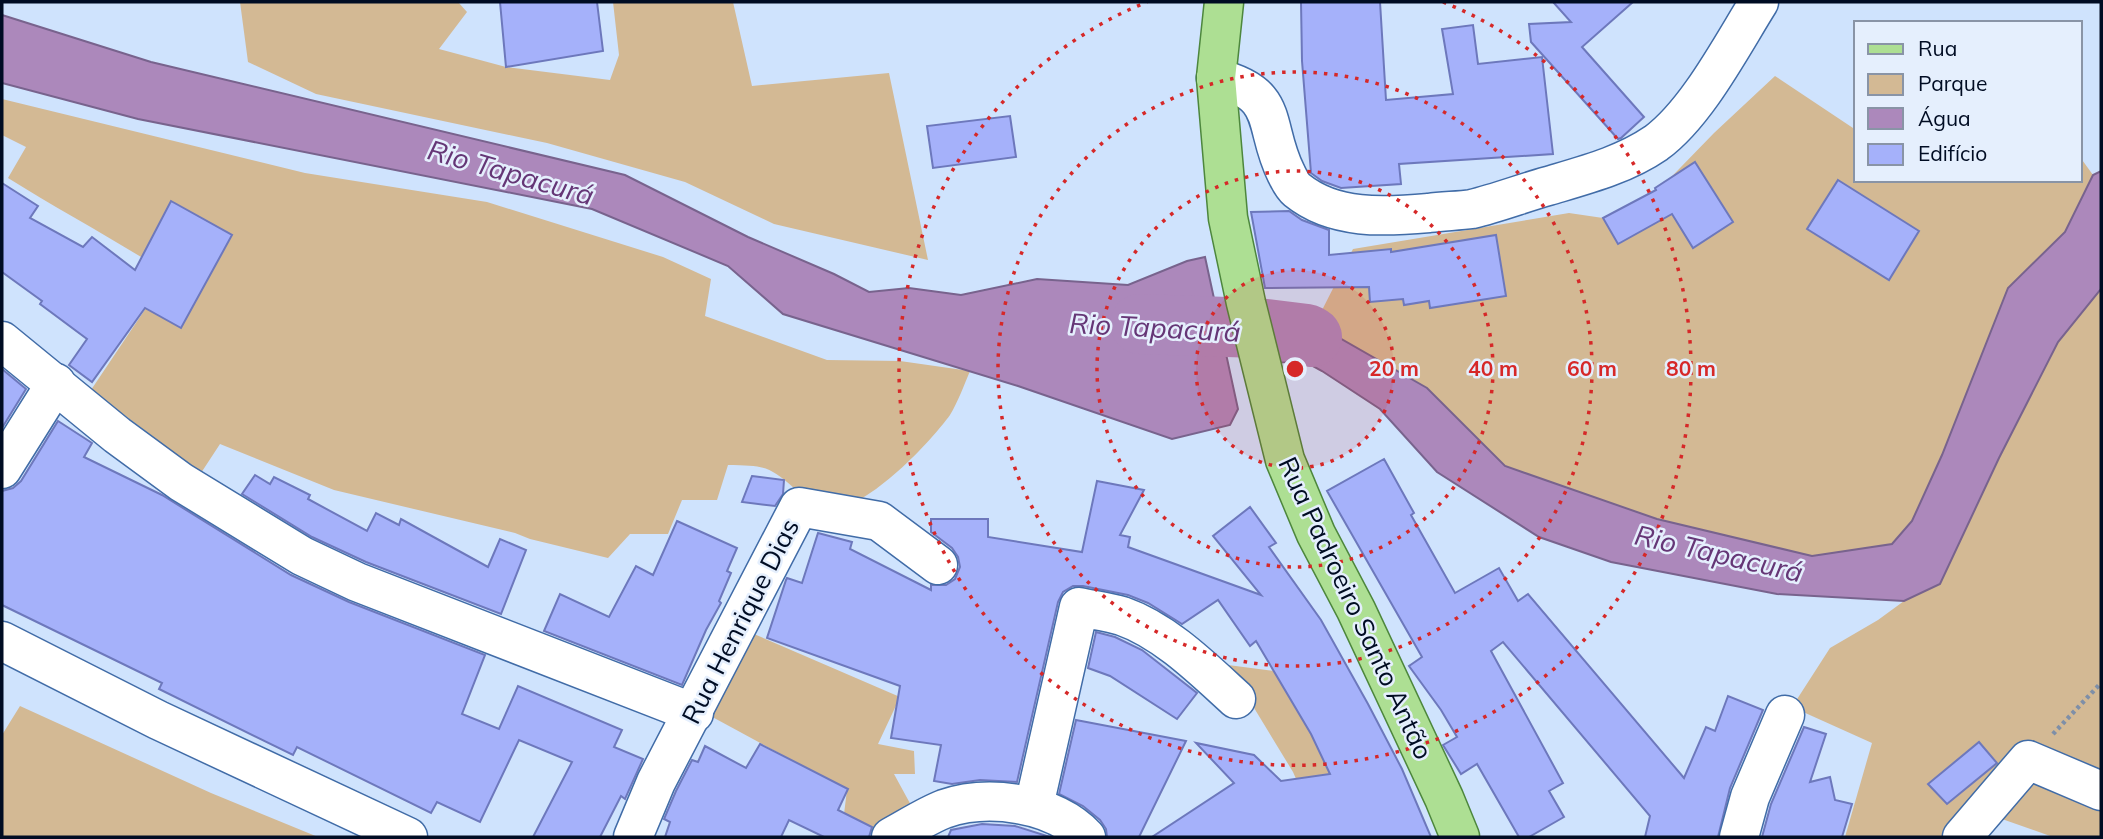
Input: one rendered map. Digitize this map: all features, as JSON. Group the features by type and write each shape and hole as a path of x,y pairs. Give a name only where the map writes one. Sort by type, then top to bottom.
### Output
{"main road":[{"name":"Rua Padroeiro Santo Antão","path":"1224,2 1216,78 1227,218 1285,460 1316,534 1356,610 1460,837"}],"street":[{"path":"1216,78 1248,89 1259,99 1270,120 1281,163 1294,188 1314,202 1346,214 1396,216 1470,209 1597,172 1638,154 1657,142 1682,117 1715,73 1759,2"},
{"path":"2,341 117,435 181,482 302,556 356,582 694,713"},
{"path":"2,469 56,383"},
{"name":"Rua Henrique Dias","path":"633,837 656,782 799,507 879,521 938,565"},
{"path":"1034,806 1079,607 1123,616 1162,638 1193,660 1236,699"},
{"path":"2,641 158,720 408,837"},
{"path":"1739,837 1750,797 1785,715"},
{"path":"1962,837 2028,760 2101,791"},
{"path":"891,837 941,810 967,803 994,802 1034,806 1079,830 1086,837"}],"path":[{"path":"2028,760 2101,683"}],"green space":[{"path":"240,2 458,2 467,12 439,49 506,67 610,80 619,55 613,2 733,2 752,86 889,73 928,260 774,224 685,182 547,143 316,94 248,62"},
{"path":"1775,76 1854,129 1854,182 2082,182 2082,160 2093,175 2065,232 2008,289 1942,455 1912,522 1892,544 1812,556 1657,519 1505,466 1427,388 1315,324 1353,249 1569,213 1603,218 1646,203 1714,133"},
{"path":"2,99 305,173 487,202 663,257 711,279 705,316 827,360 900,361 970,371 950,415 926,444 889,479 849,505 831,510 815,507 786,481 765,468 728,465 717,500 682,500 668,534 630,534 608,558 334,490 220,444 201,473 91,390 154,296 171,276 8,178 26,147 2,135"},
{"path":"2101,286 2101,837 2053,837 1982,812 1961,837 1845,837 1872,743 1792,707 1830,648 1904,601 1940,584 1999,458 2058,342"},
{"path":"747,631 900,697 878,744 914,751 915,774 894,774 912,807 871,835 865,824 844,814 847,790 705,713"},
{"path":"1228,665 1274,671 1316,743 1359,837 1322,837 1293,772"},
{"path":"20,706 211,793 318,837 2,837 2,735"}],"water":[{"path":"2,15 151,62 625,175 748,237 869,292 909,288 961,295 1037,279 1128,285 1187,261 1205,257 1238,409 1230,425 1172,439 1018,386 783,314 728,266 592,209 138,119 2,83"},
{"path":"2101,171 2101,289 2058,342 1999,458 1940,584 1904,601 1777,594 1611,562 1539,537 1437,472 1380,409 1302,360 1278,363 1266,313 1315,324 1427,388 1505,466 1657,519 1812,556 1892,544 1912,521 1942,455 2008,288 2065,232 2093,175"}],"building":[{"path":"500,2 597,2 603,51 506,67"},
{"path":"1301,2 1380,2 1386,100 1453,94 1442,29 1473,25 1478,64 1542,57 1553,154 1399,164 1401,184 1341,188 1322,181 1311,173 1302,61"},
{"path":"1553,2 1633,2 1582,47 1644,117 1621,138 1618,139 1531,42 1529,24 1571,22"},
{"path":"1010,116 1016,157 933,168 927,126"},
{"path":"1695,162 1733,222 1693,248 1672,214 1618,244 1603,218 1656,190 1655,188"},
{"path":"1838,180 1919,231 1889,280 1807,229"},
{"path":"2,183 38,206 30,218 83,247 92,237 135,270 171,201 232,235 181,328 145,308 92,382 69,365 87,339 2,272"},
{"path":"1289,211 1302,220 1329,230 1329,255 1391,249 1391,252 1496,235 1506,296 1430,308 1429,301 1404,305 1403,299 1370,302 1369,287 1265,288 1251,212"},
{"path":"2,369 26,389 2,428"},
{"path":"58,421 92,443 84,457 162,495 291,575 349,602 485,655 462,714 499,729 518,686 622,730 614,747 643,759 625,799 621,796 600,837 533,837 572,762 519,740 480,822 437,802 431,813 297,747 293,755 159,689 162,683 2,605 2,491 13,488 21,481"},
{"path":"1384,459 1414,513 1411,515 1455,593 1499,568 1518,601 1528,594 1684,778 1706,727 1715,731 1728,696 1763,710 1730,788 1718,837 1645,837 1650,816 1503,642 1491,651 1563,783 1549,791 1564,817 1529,837 1519,837 1477,764 1461,774 1443,745 1457,737 1409,666 1422,657 1327,491"},
{"path":"255,475 270,484 274,477 310,495 308,499 367,531 376,513 399,525 401,519 488,567 500,539 526,550 501,614 366,562 312,537 242,494"},
{"path":"752,476 784,480 783,494 775,506 742,502"},
{"path":"1097,481 1144,490 1120,535 1130,537 1128,547 1261,595 1213,536 1250,507 1276,543 1269,547 1321,620 1368,704 1402,769 1431,837 1152,837 1234,783 1196,743 1254,755 1281,781 1330,774 1311,734 1256,641 1250,646 1218,600 1182,624 1148,603 1128,595 1083,586 1073,586 1063,592 1058,602 1017,782 980,780 952,784 934,781 941,745 891,738 900,686 767,638 786,580 787,578 802,583 818,533 852,542 850,549 931,590 931,585 946,585 955,579 960,567 952,548 931,532 931,519 988,519 988,537 1082,552"},
{"path":"677,521 737,548 727,571 731,573 719,601 721,603 682,685 544,631 560,594 609,617 636,566 653,575"},
{"path":"1096,632 1115,637 1142,650 1197,693 1177,719 1110,676 1088,668"},
{"path":"1076,720 1186,741 1139,837 1107,837 1106,829 1100,820 1083,806 1059,794"},
{"path":"1804,727 1826,734 1810,782 1830,777 1835,800 1852,804 1842,837 1762,837 1771,804"},
{"path":"1979,742 1997,763 1947,804 1928,784"},
{"path":"760,744 848,789 838,810 872,827 869,837 824,837 789,820 781,837 665,837 670,822 664,819 676,791 692,760 698,762 705,746 746,768"},
{"path":"982,824 1015,826 1050,837 948,837 951,830"}],"waterway":[{"name":"Rio Tapacurá","path":"1140,324 1257,328 1307,334 1312,337"}]}
